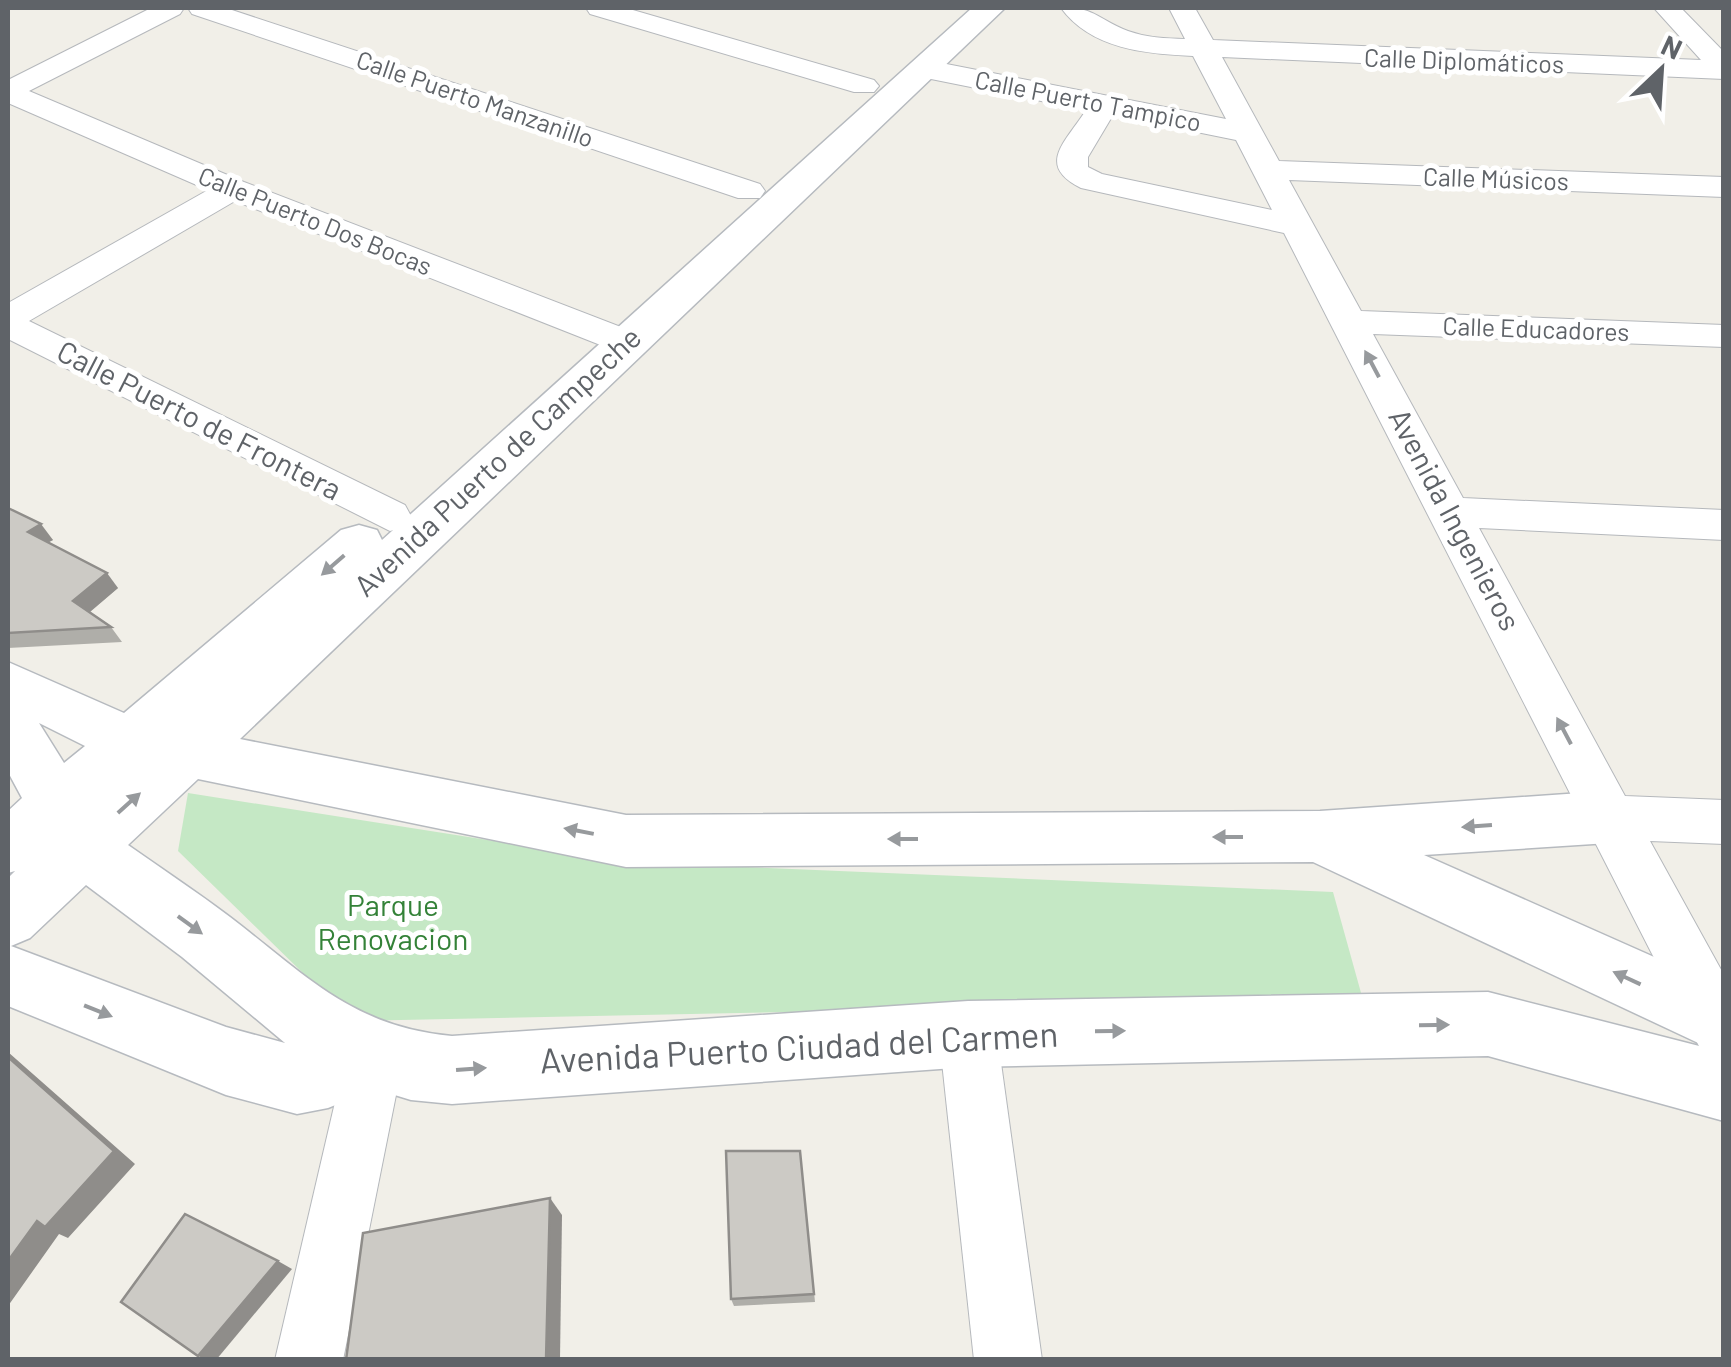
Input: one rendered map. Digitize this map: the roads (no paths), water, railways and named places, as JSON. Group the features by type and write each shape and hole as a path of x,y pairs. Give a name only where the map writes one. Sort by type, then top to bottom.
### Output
{"main road":[{"name":"Avenida Puerto de Campeche","path":"8,918 70,825 610,337 749,191 951,8"},
{"name":"Avenida Puerto de Campeche","path":"158,747 390,516 610,337 926,69 990,8"},
{"path":"8,683 158,747 626,841 1318,836 1609,817"},
{"name":"Avenida Puerto Ciudad del Carmen","path":"8,721 70,825 310,1022 375,1055 411,1066 452,1070 968,1034 1488,1024 1724,1087"},
{"name":"Avenida Puerto de Campeche","path":"8,847 70,825"},
{"path":"1318,836 1721,1025"},
{"path":"8,975 226,1062 297,1080 328,1074 375,1055"}],"street":[{"path":"8,92 171,8"},
{"name":"Calle Puerto Manzanillo","path":"201,8 749,191"},
{"path":"598,8 864,86"},
{"name":"Calle Diplomáticos","path":"1074,8 1089,23 1117,38 1149,46 1724,70"},
{"name":"Avenida Ingenieros","path":"1182,8 1721,1025"},
{"path":"1667,8 1724,70"},
{"name":"Calle Puerto Tampico","path":"926,69 1249,133"},
{"name":"Calle Puerto Dos Bocas","path":"8,92 233,189 610,337"},
{"path":"1104,105 1072,156 1072,171 1092,181 1298,226"},
{"name":"Calle Músicos","path":"1269,170 1724,187"},
{"path":"8,321 233,189"},
{"name":"Calle Puerto de Frontera","path":"8,321 390,516"},
{"name":"Calle Educadores","path":"1349,322 1724,336"},
{"path":"1450,512 1724,524"},
{"path":"1609,817 1724,822"},
{"path":"968,1034 1008,1360"},
{"path":"309,1360 375,1055"}],"park label":[{"name":"Parque Renovacion","path":"393,923"}]}
